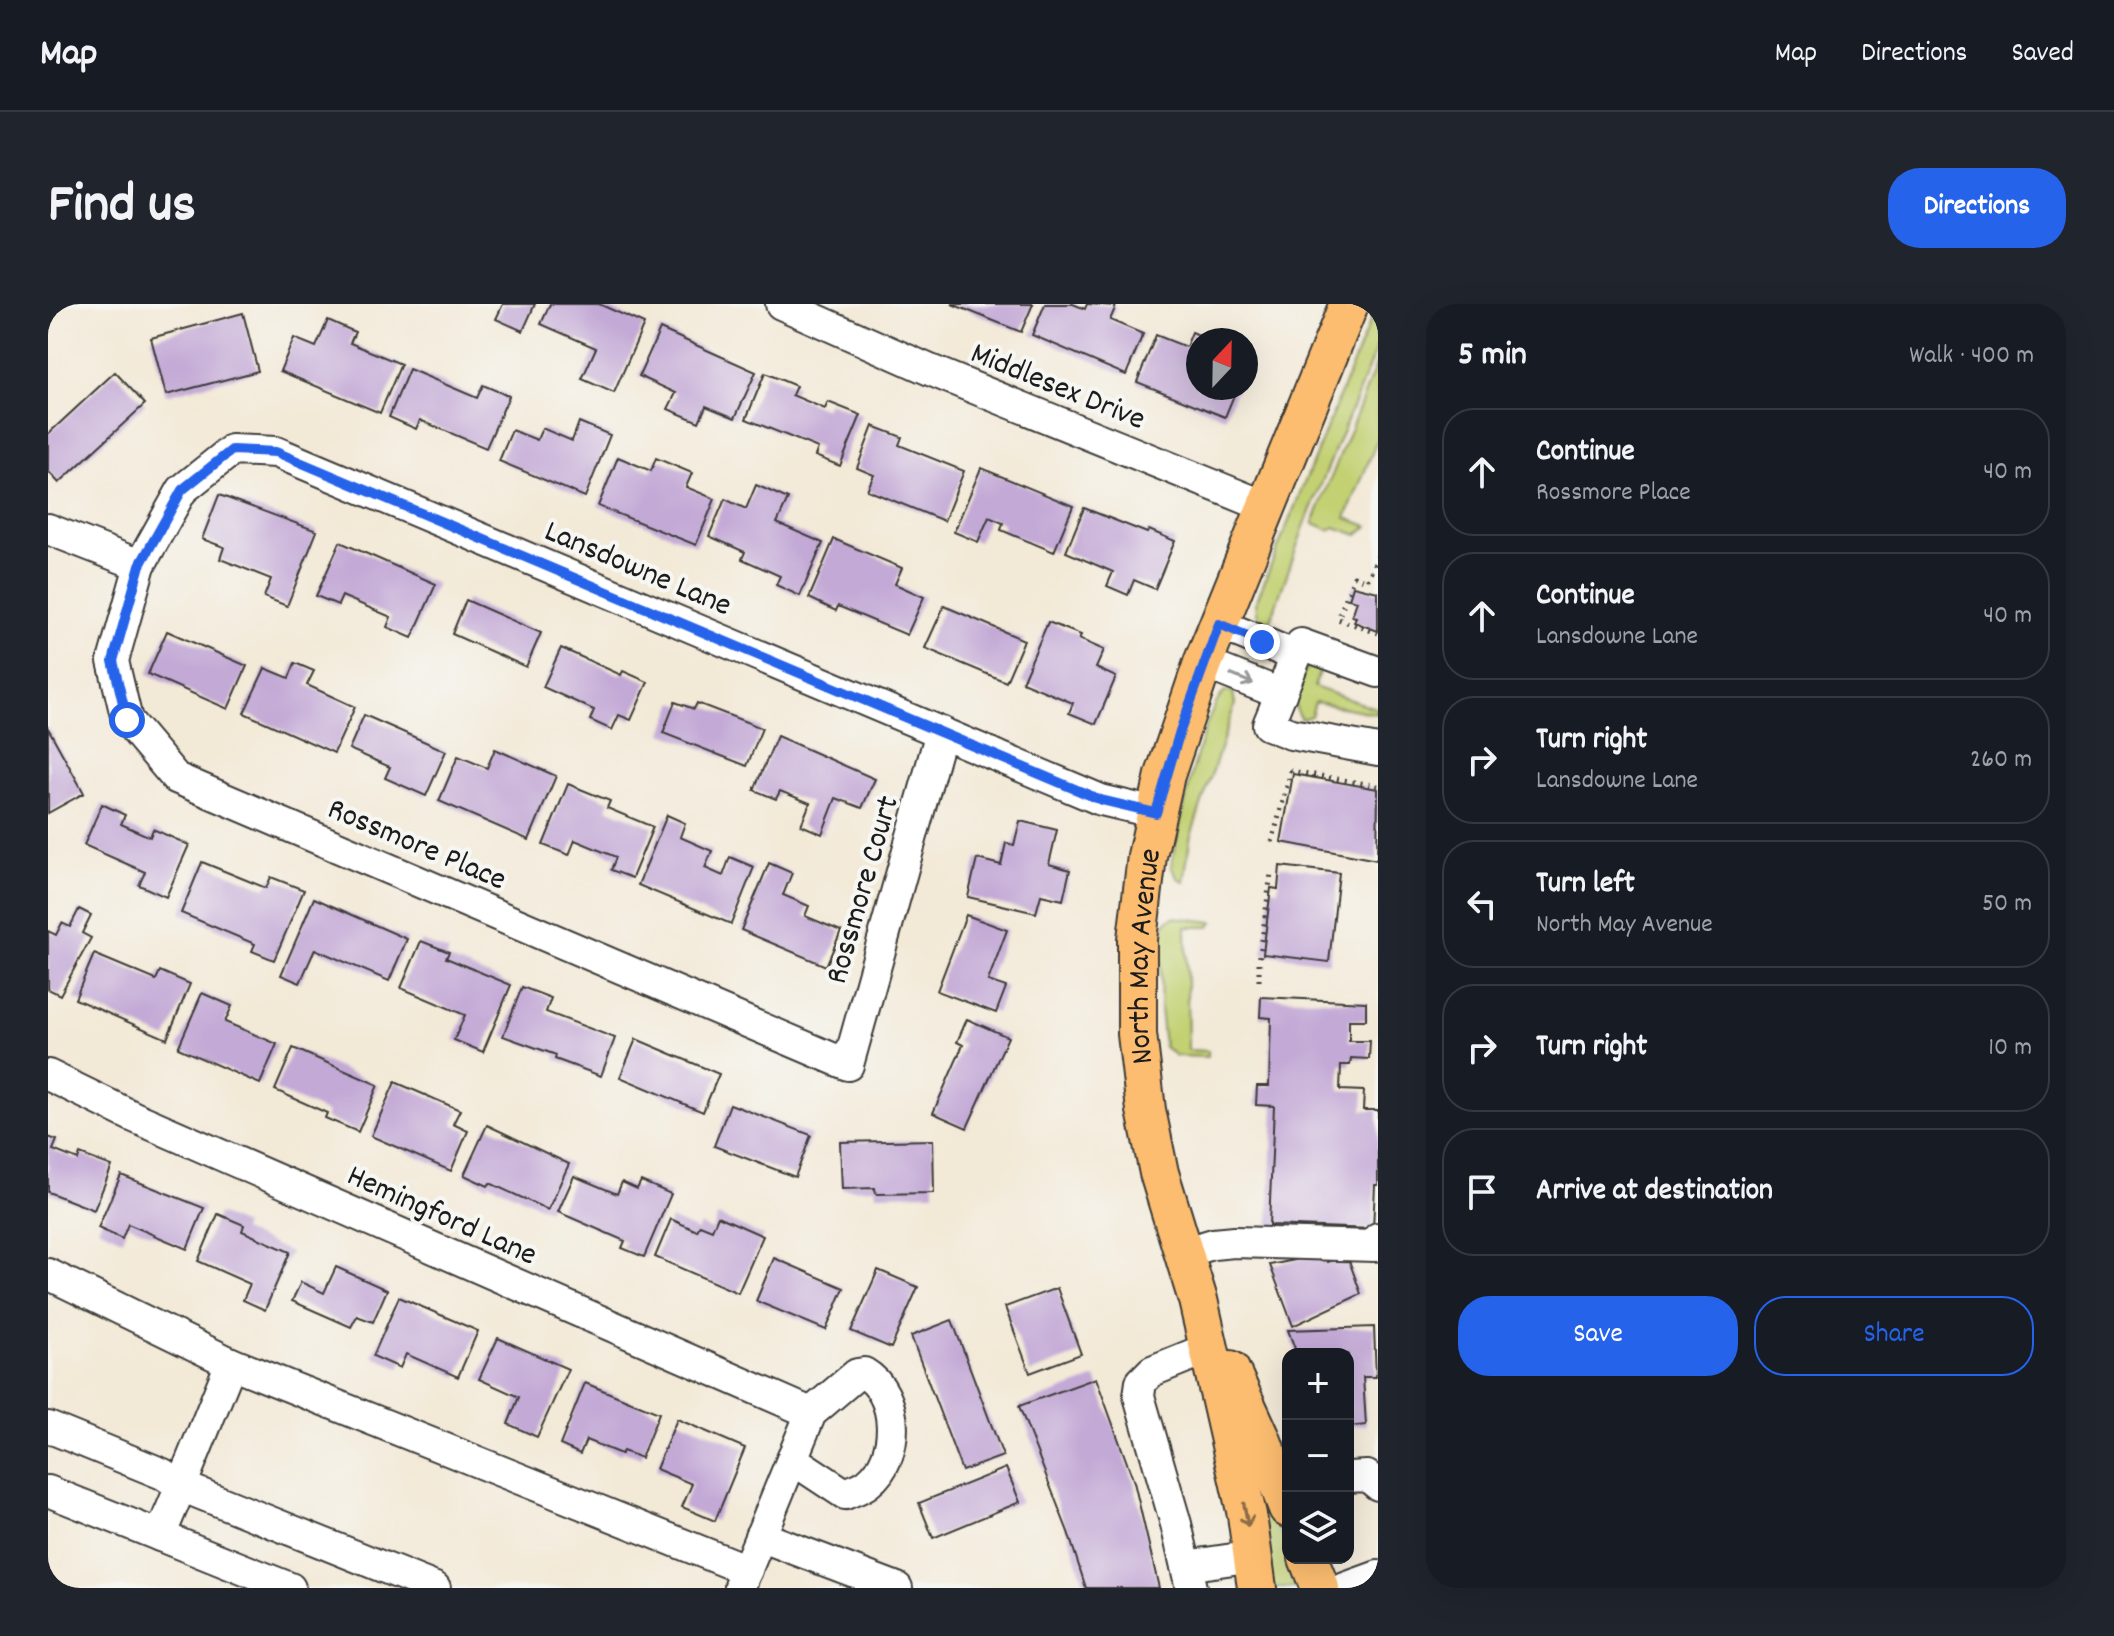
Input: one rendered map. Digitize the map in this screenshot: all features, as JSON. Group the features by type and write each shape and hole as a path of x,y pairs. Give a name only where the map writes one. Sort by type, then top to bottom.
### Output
{"main road":[{"name":"North May Avenue","path":"1255,1572 1247,1515 1198,1300 1154,1151 1143,1089 1137,1034 1140,908 1165,775 1203,663 1349,304"},
{"name":"North May Avenue","path":"1198,1300 1285,1492"},
{"path":"1310,1564 1320,1588"}],"street":[{"name":"Middlesex Drive","path":"781,304 930,370 1267,507"},
{"name":"Lansdowne Lane","path":"140,565 182,490 232,450 276,452 1101,800 1156,813"},
{"path":"48,529 140,565"},
{"name":"Rossmore Place","path":"140,565 113,661 127,720 176,778 848,1065"},
{"path":"1219,624 1296,656"},
{"path":"1378,672 1301,644 1268,725 1291,734 1378,750"},
{"path":"1203,663 1281,694"},
{"name":"Rossmore Court","path":"848,1065 941,732"},
{"name":"Hemingford Lane","path":"48,1075 134,1117 811,1413"},
{"path":"1183,1253 1213,1244 1234,1242 1375,1246 1378,1238"},
{"path":"48,1274 231,1363 616,1515 743,1579 760,1536 811,1413 857,1374 864,1373 877,1380 888,1398 893,1429 884,1463 868,1483 845,1494 792,1459"},
{"path":"1209,1348 1152,1371 1141,1382 1139,1396 1188,1577 1255,1572"},
{"path":"160,1536 231,1363"},
{"path":"48,1427 163,1474 181,1486 435,1588"},
{"path":"1354,1477 1367,1476 1378,1485"},
{"path":"48,1491 290,1588"},
{"path":"760,1536 897,1588"},
{"path":"1345,1588 1378,1575"}],"path":[{"path":"1378,556 1367,581 1354,576 1338,619 1378,633"},
{"path":"1272,842 1291,771 1378,786"},
{"path":"1259,981 1271,873"}],"green space":[{"path":"1377,304 1378,344 1305,524 1271,619 1262,625 1256,602"},
{"path":"1378,360 1378,438 1346,518 1368,526 1358,535 1335,527 1330,530 1313,523"},
{"path":"1309,665 1316,666 1319,672 1314,687 1378,709 1378,714 1315,702 1311,716 1301,719 1295,699"},
{"path":"1225,692 1233,692 1235,704 1190,839 1184,882 1171,867 1179,828 1199,746 1216,704"},
{"path":"1173,917 1213,922 1210,927 1186,927 1188,1050 1208,1051 1208,1057 1176,1056 1164,1047 1160,1008 1162,929"},
{"path":"1242,1441 1282,1534 1282,1564 1294,1564 1302,1588 1272,1588"}],"building":[{"path":"503,304 535,304 523,331 496,319"},
{"path":"550,304 599,304 644,324 614,393 582,379 596,348 541,324"},
{"path":"952,304 1033,304 1021,332"},
{"path":"1045,304 1073,304 1085,309 1087,304 1116,306 1110,320 1143,334 1126,375 1032,335"},
{"path":"243,313 258,371 166,395 151,338"},
{"path":"328,320 355,332 350,343 401,364 380,413 280,371 294,338 316,347"},
{"path":"660,329 756,372 735,418 706,406 699,422 668,409 676,393 639,376"},
{"path":"1156,335 1186,347 1186,400 1232,400 1225,417 1137,382"},
{"path":"409,369 477,398 483,385 509,396 486,448 420,420 416,429 389,417"},
{"path":"115,372 145,404 59,483 48,471 48,434"},
{"path":"765,373 796,386 792,395 825,409 828,402 861,415 840,466 815,456 818,448 746,419"},
{"path":"579,422 610,435 585,497 499,461 512,430 537,440 542,428 572,441"},
{"path":"873,426 902,437 899,445 964,471 944,521 867,490 874,475 857,468"},
{"path":"618,457 651,471 656,458 692,473 686,487 715,499 696,545 598,506"},
{"path":"981,468 1073,506 1054,552 1001,530 1003,523 989,517 978,542 954,532"},
{"path":"756,485 788,499 777,523 823,543 800,596 776,585 780,576 742,559 745,552 709,536 725,499 746,509"},
{"path":"219,495 317,531 287,606 264,597 271,579 220,559 224,547 202,539"},
{"path":"1084,508 1175,541 1155,589 1134,580 1128,595 1107,586 1113,572 1066,552"},
{"path":"834,539 902,568 895,584 924,597 907,635 838,606 836,611 809,598"},
{"path":"340,542 436,584 412,638 387,627 391,617 342,596 338,605 316,596"},
{"path":"1353,586 1378,592 1378,631 1354,622 1356,617 1352,616 1357,601 1349,599"},
{"path":"466,600 541,633 526,667 452,634"},
{"path":"944,606 1024,640 1006,682 925,648"},
{"path":"1048,622 1081,635 1079,639 1104,650 1096,668 1116,677 1096,724 1069,713 1073,703 1022,682"},
{"path":"167,631 247,666 228,709 148,674"},
{"path":"561,648 621,675 623,671 648,682 631,720 619,715 612,730 590,720 594,710 543,687"},
{"path":"295,663 314,671 307,685 355,707 334,753 244,713 265,668 289,678"},
{"path":"675,702 694,709 697,703 762,728 747,766 663,733"},
{"path":"364,715 446,751 426,796 385,778 390,767 349,749"},
{"path":"48,728 84,793 48,813"},
{"path":"777,736 875,779 862,808 836,798 822,834 801,825 810,803 780,791 776,799 754,790"},
{"path":"495,749 556,776 529,840 439,801 458,756 487,768"},
{"path":"1293,774 1378,789 1377,860 1281,842"},
{"path":"568,784 610,801 607,808 653,827 632,878 611,870 616,857 575,840 569,855 543,845"},
{"path":"102,804 125,815 121,824 150,837 153,829 189,845 166,897 139,885 145,872 84,845"},
{"path":"667,815 685,823 680,837 712,851 705,868 723,876 730,857 754,867 731,924 638,885"},
{"path":"1020,821 1057,830 1049,864 1070,870 1063,900 1041,895 1036,913 968,897 977,859 1001,865 1006,843 1014,845"},
{"path":"202,862 266,888 271,877 304,890 274,960 252,951 255,944 181,913"},
{"path":"769,863 792,873 783,895 809,906 805,916 841,931 826,966 741,930"},
{"path":"1280,866 1339,873 1329,962 1263,954 1271,888 1278,889"},
{"path":"314,898 407,939 389,981 315,949 300,983 281,975"},
{"path":"79,909 91,915 82,933 91,938 60,995 48,989 48,931 56,935 62,923 70,927"},
{"path":"966,915 1007,930 988,981 1006,987 996,1013 937,991"},
{"path":"421,941 449,952 446,958 511,985 483,1052 454,1040 465,1015 401,988"},
{"path":"94,954 156,980 160,971 190,984 167,1039 75,999"},
{"path":"522,987 551,998 546,1012 615,1038 601,1076 555,1059 556,1055 503,1036"},
{"path":"202,993 232,1006 225,1022 277,1044 260,1084 178,1048"},
{"path":"1261,997 1366,1002 1366,1020 1349,1020 1349,1041 1370,1041 1369,1059 1351,1058 1350,1065 1341,1065 1340,1090 1364,1091 1363,1110 1378,1110 1378,1185 1375,1185 1373,1229 1269,1225 1274,1106 1256,1105 1257,1086 1269,1086 1271,1018 1260,1017"},
{"path":"967,1019 1008,1037 967,1128 933,1113 963,1045 957,1042"},
{"path":"636,1039 719,1074 703,1112 620,1077"},
{"path":"293,1048 378,1085 358,1132 325,1118 327,1113 275,1090"},
{"path":"395,1082 460,1110 453,1124 468,1131 451,1171 371,1136"},
{"path":"730,1104 811,1135 795,1177 714,1146"},
{"path":"487,1125 569,1164 548,1210 490,1183 488,1186 464,1175"},
{"path":"48,1137 57,1140 53,1150 78,1160 80,1154 112,1166 94,1210 48,1192"},
{"path":"933,1140 934,1193 876,1194 875,1188 842,1189 840,1142"},
{"path":"121,1175 204,1208 187,1249 128,1224 122,1239 98,1228"},
{"path":"574,1176 617,1194 622,1182 637,1189 641,1181 671,1194 644,1257 622,1248 625,1241 558,1212"},
{"path":"218,1214 244,1225 242,1231 290,1252 265,1310 243,1300 250,1284 198,1261"},
{"path":"718,1216 763,1236 738,1293 655,1257 671,1219 697,1231 700,1225 712,1230"},
{"path":"1325,1254 1328,1262 1347,1255 1361,1294 1293,1326 1270,1265"},
{"path":"774,1258 844,1288 826,1330 756,1301"},
{"path":"336,1267 387,1290 373,1322 357,1316 351,1327 292,1301 301,1282 324,1293"},
{"path":"878,1270 918,1287 891,1348 851,1331"},
{"path":"1057,1288 1081,1354 1030,1373 1005,1307"},
{"path":"399,1297 478,1331 458,1377 406,1354 400,1368 373,1356"},
{"path":"952,1320 1003,1456 962,1471 911,1336"},
{"path":"1374,1327 1376,1377 1363,1377 1366,1425 1354,1426 1354,1348 1295,1348 1288,1330"},
{"path":"498,1338 568,1369 537,1437 508,1424 519,1397 479,1379"},
{"path":"1096,1378 1134,1482 1159,1588 1086,1588 1068,1532 1019,1406"},
{"path":"585,1383 659,1413 641,1458 623,1451 621,1454 586,1440 580,1454 560,1445"},
{"path":"677,1419 745,1448 715,1521 682,1507 692,1484 656,1469"},
{"path":"1006,1468 1020,1502 933,1538 919,1503"}],"route":[{"path":"127,720 113,661 140,565 182,490 232,450 276,452 1101,800 1156,813 1165,775 1219,624 1262,642"}]}
